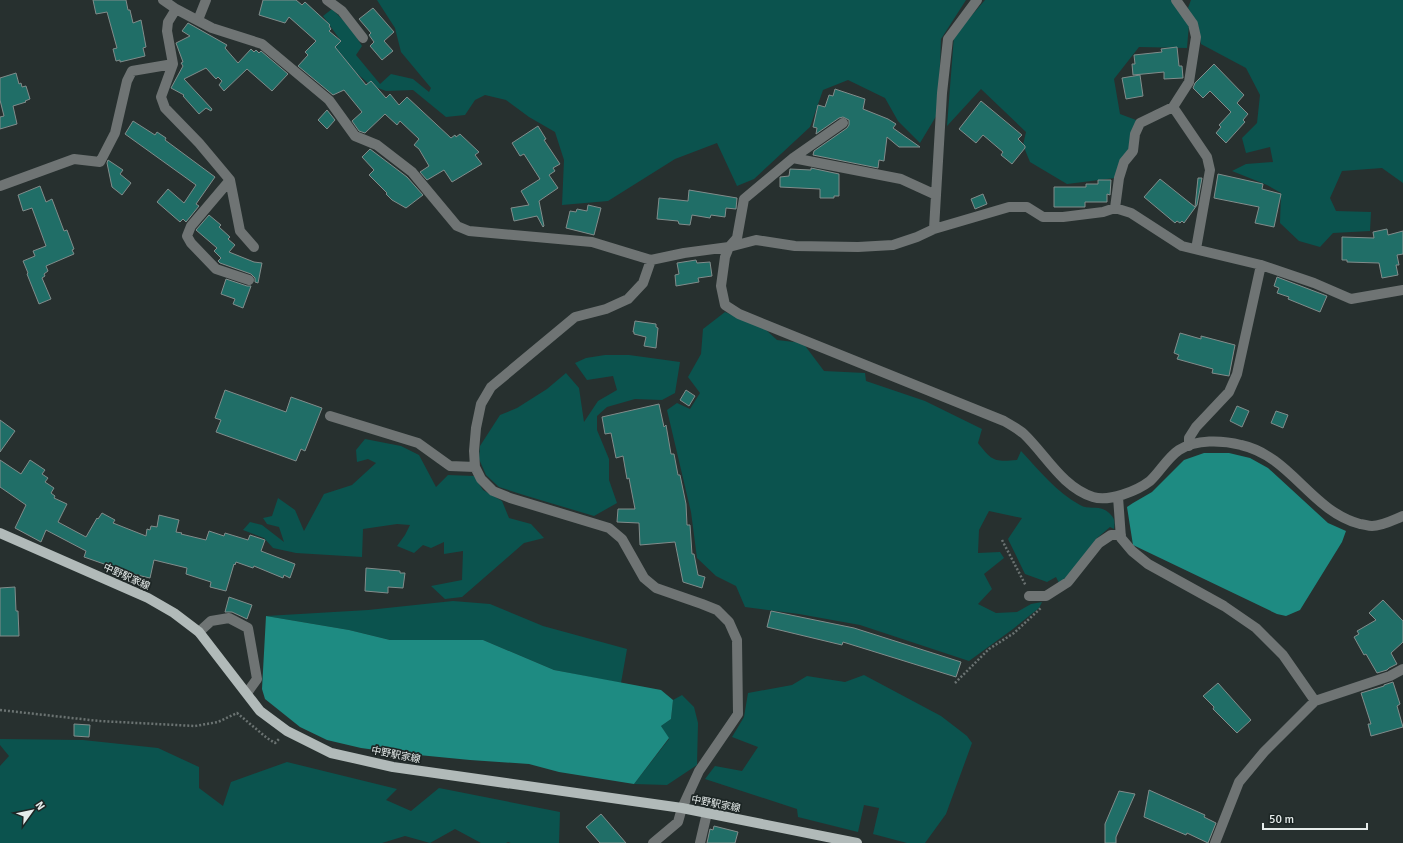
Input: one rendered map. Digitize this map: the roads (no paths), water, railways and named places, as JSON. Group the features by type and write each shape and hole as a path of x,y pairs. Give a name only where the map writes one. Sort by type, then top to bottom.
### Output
{"main road":[{"name":"中野駅家線","path":"0,533 148,598 174,612 199,632 260,711 287,731 331,753 393,767 682,808 857,843"}],"street":[{"path":"163,0 176,9 212,28 262,44 329,100 355,136 377,145 412,172 457,226 469,231 592,242 651,260 684,253 729,247 756,240 795,246 893,246 934,229 1009,207 1027,207 1043,217 1063,217 1103,212 1115,208 1131,213 1182,246 1261,265 1314,283 1351,299 1403,290"},
{"path":"198,20 206,0"},
{"path":"327,0 342,11 363,38"},
{"path":"934,229 942,93 948,39 977,0"},
{"path":"1115,208 1119,178 1124,162 1133,150 1135,134 1140,123 1173,107 1189,82 1196,37 1193,24 1176,0"},
{"path":"176,9 168,22 167,31 173,64 161,97 165,108 199,143 230,180 240,231 254,247"},
{"path":"0,186 74,159 100,162 115,133 127,82 132,71 173,64"},
{"path":"1173,107 1207,157 1210,170 1196,249"},
{"path":"843,123 793,158 744,200 737,238 729,247 724,257 721,286 726,305 739,314 1004,421 1024,434 1058,473 1076,488 1094,497 1118,497 1150,481 1178,450 1193,444 1217,441 1241,445 1265,453 1279,463 1326,507 1347,520 1371,526 1390,522 1403,516"},
{"path":"793,158 900,179 936,195"},
{"path":"230,180 191,226 187,236 191,243 216,269 249,280"},
{"path":"651,260 643,283 628,299 606,309 575,317 491,387 481,404 476,428 474,451 475,467 481,479 492,491 510,498 609,528 622,539 644,578 656,588 717,610 728,622 737,640 738,714 699,772 682,808 678,822 653,843"},
{"path":"1189,446 1189,438 1196,427 1229,392 1237,374 1261,265"},
{"path":"330,416 418,443 450,466 475,467"},
{"path":"1118,497 1121,538 1132,551 1148,564 1224,606 1256,628 1283,655 1315,701"},
{"path":"1029,596 1046,596 1068,582 1099,543 1111,536 1121,534"},
{"path":"199,632 211,621 229,618 248,628 257,679 247,693"},
{"path":"1215,843 1239,782 1264,752 1315,701 1390,676 1403,669"},
{"path":"700,843 706,813"}]}
